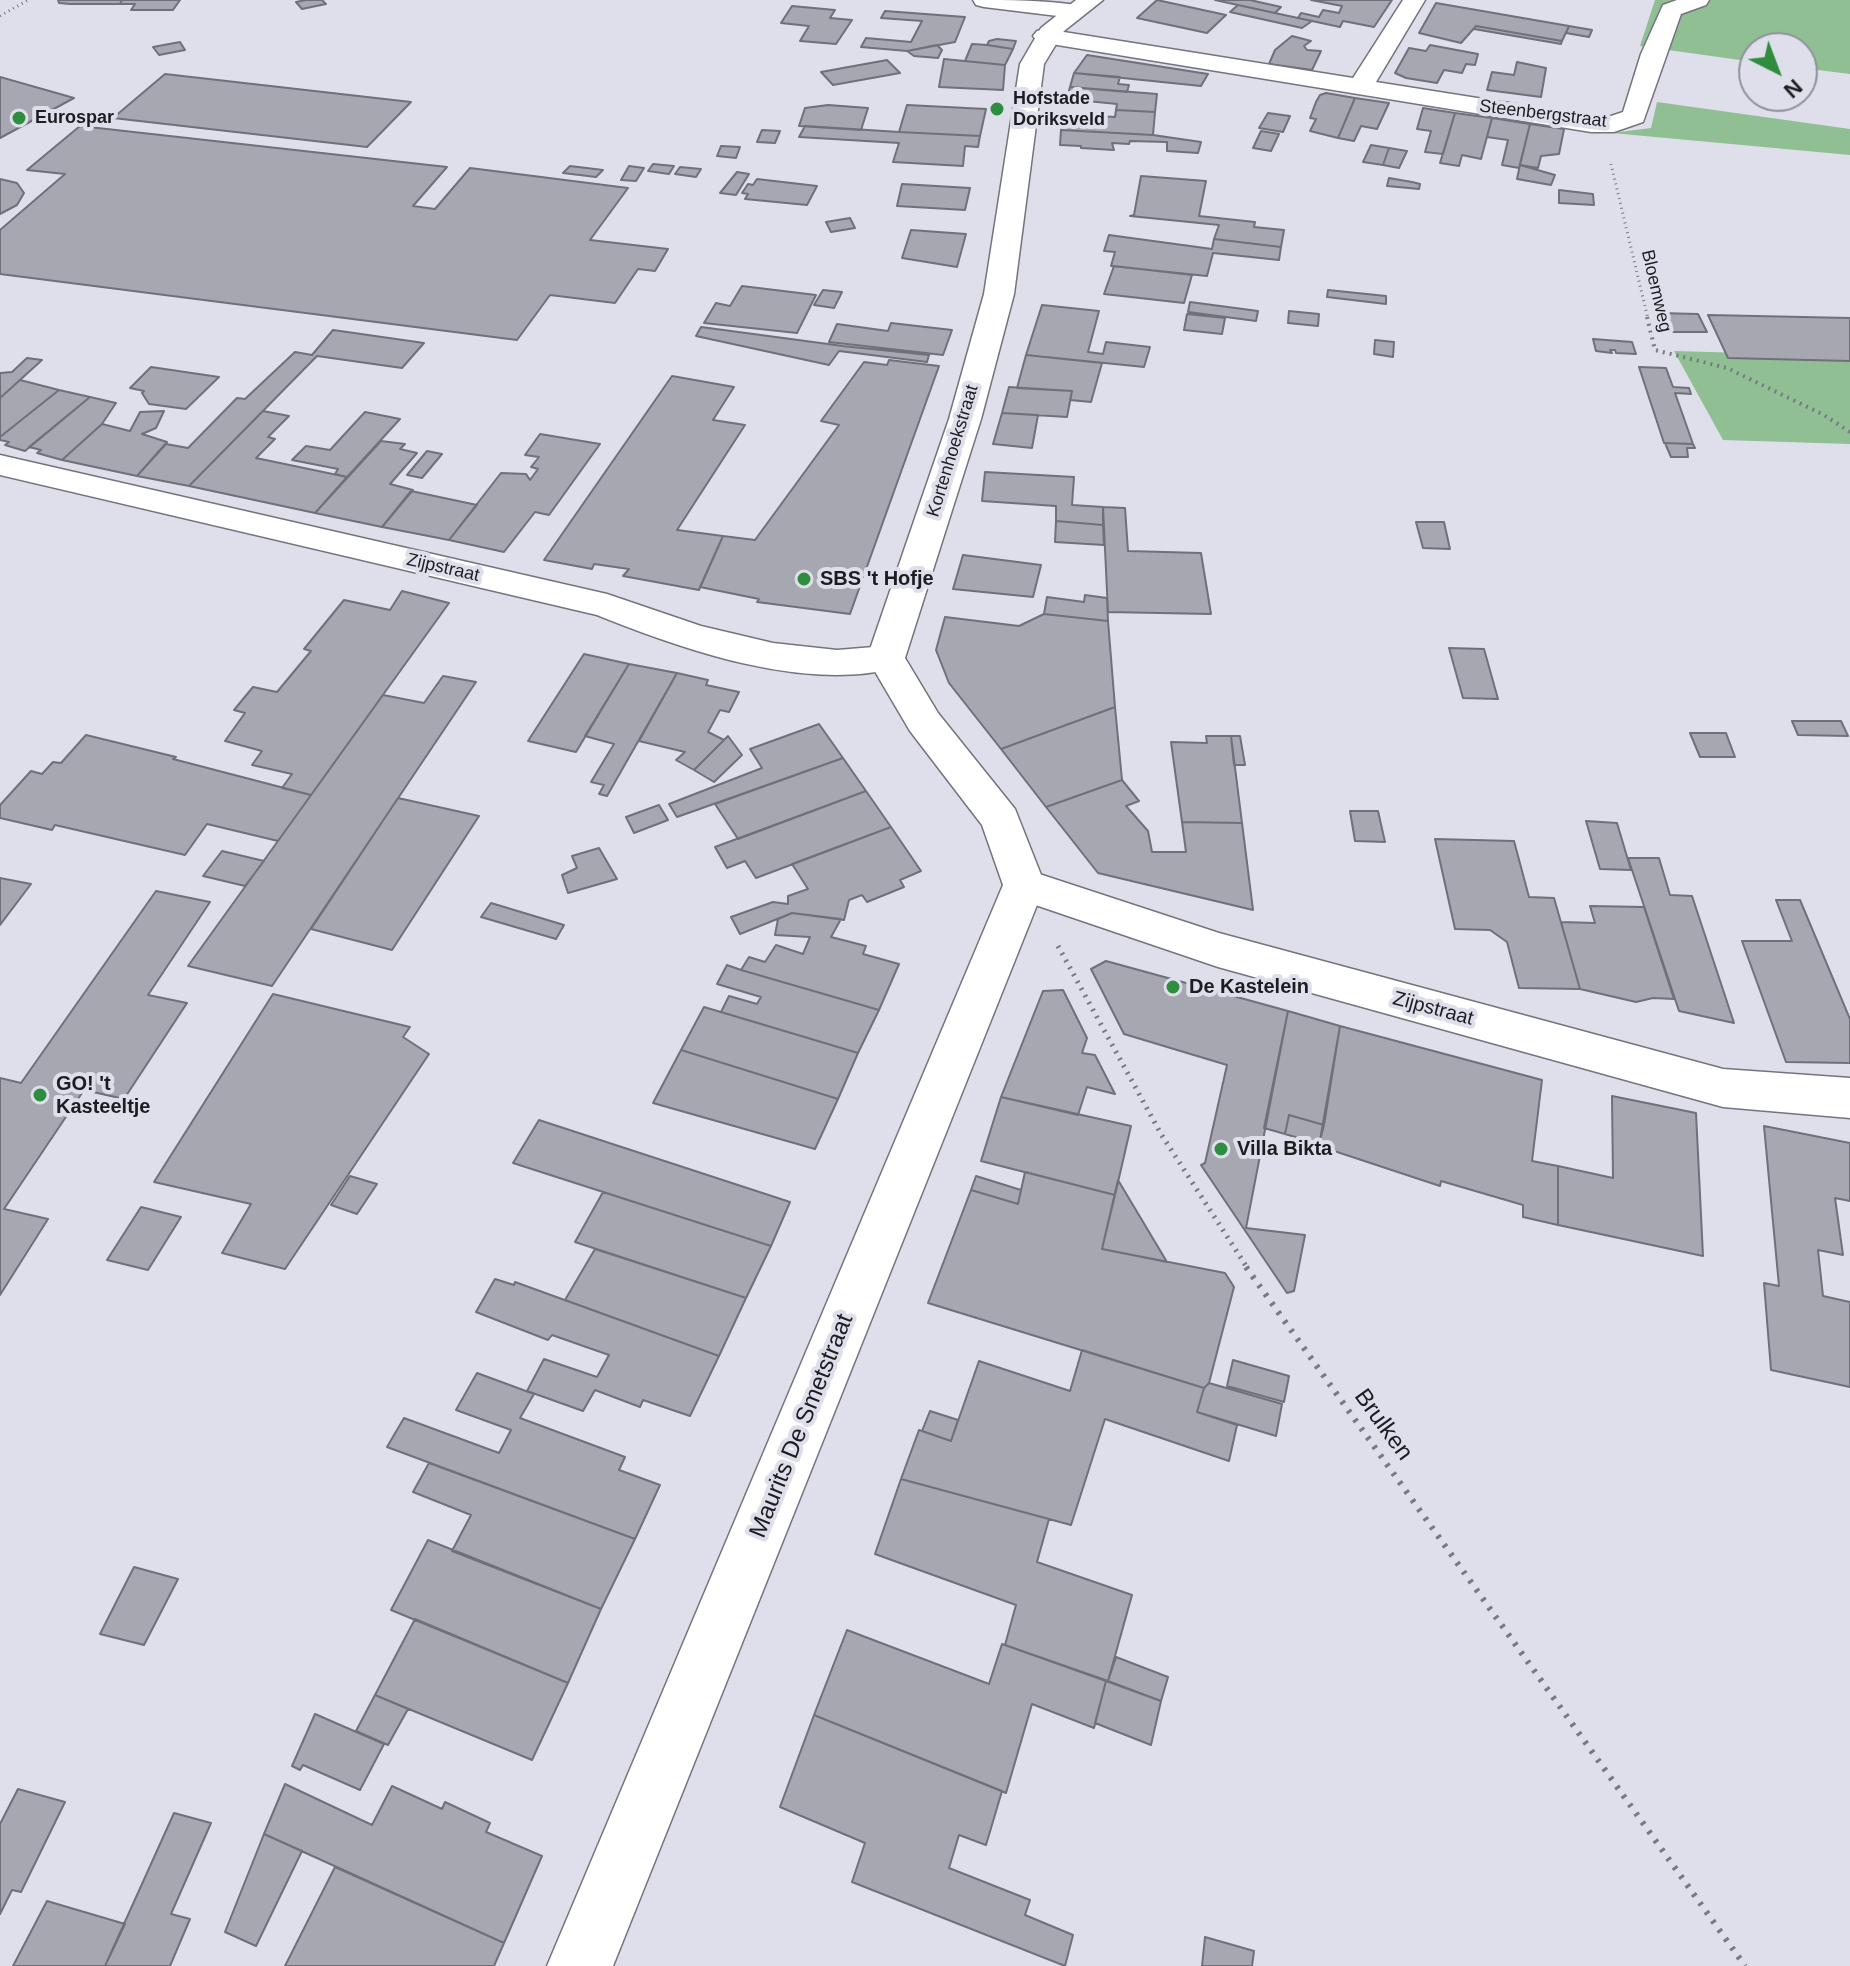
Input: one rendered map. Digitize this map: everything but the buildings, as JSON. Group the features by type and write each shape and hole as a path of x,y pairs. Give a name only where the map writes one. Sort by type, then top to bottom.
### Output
{"street":[{"path":"984,0 1083,5"},
{"path":"1360,87 1414,0"},
{"name":"Steenbergstraat","path":"1045,36 1614,124 1634,117 1653,54 1671,10 1698,0"},
{"name":"Kortenhoekstraat","path":"886,658 965,419 999,294 1032,64 1045,36 1083,5"},
{"name":"Zijpstraat","path":"0,465 607,606 676,631 773,654 832,663 886,658"},
{"path":"886,658 924,722 1001,820 1024,885"},
{"name":"Zijpstraat","path":"1024,885 1218,950 1723,1088 1850,1098"},
{"name":"Maurits De Smetstraat","path":"580,1966 1024,885"}],"path":[{"path":"0,16 28,0"},
{"name":"Bloemweg","path":"1601,124 1655,350 1727,368 1824,415 1850,432"},
{"name":"Brulken","path":"1024,885 1161,1134 1239,1257 1745,1966"}],"green space":[{"path":"1655,0 1850,0 1850,74 1818,70 1818,32 1738,32 1738,60 1640,46"},
{"path":"1657,102 1850,129 1850,155 1612,133 1651,128"},
{"path":"1674,351 1850,356 1850,444 1723,440"}],"place":[{"name":"Hofstade Doriksveld","path":"997,109"},
{"name":"Eurospar","path":"19,118"},
{"name":"SBS 't Hofje","path":"804,579"},
{"name":"De Kastelein","path":"1173,987"},
{"name":"GO! 't Kasteeltje","path":"40,1095"},
{"name":"Villa Bikta","path":"1221,1149"}]}
